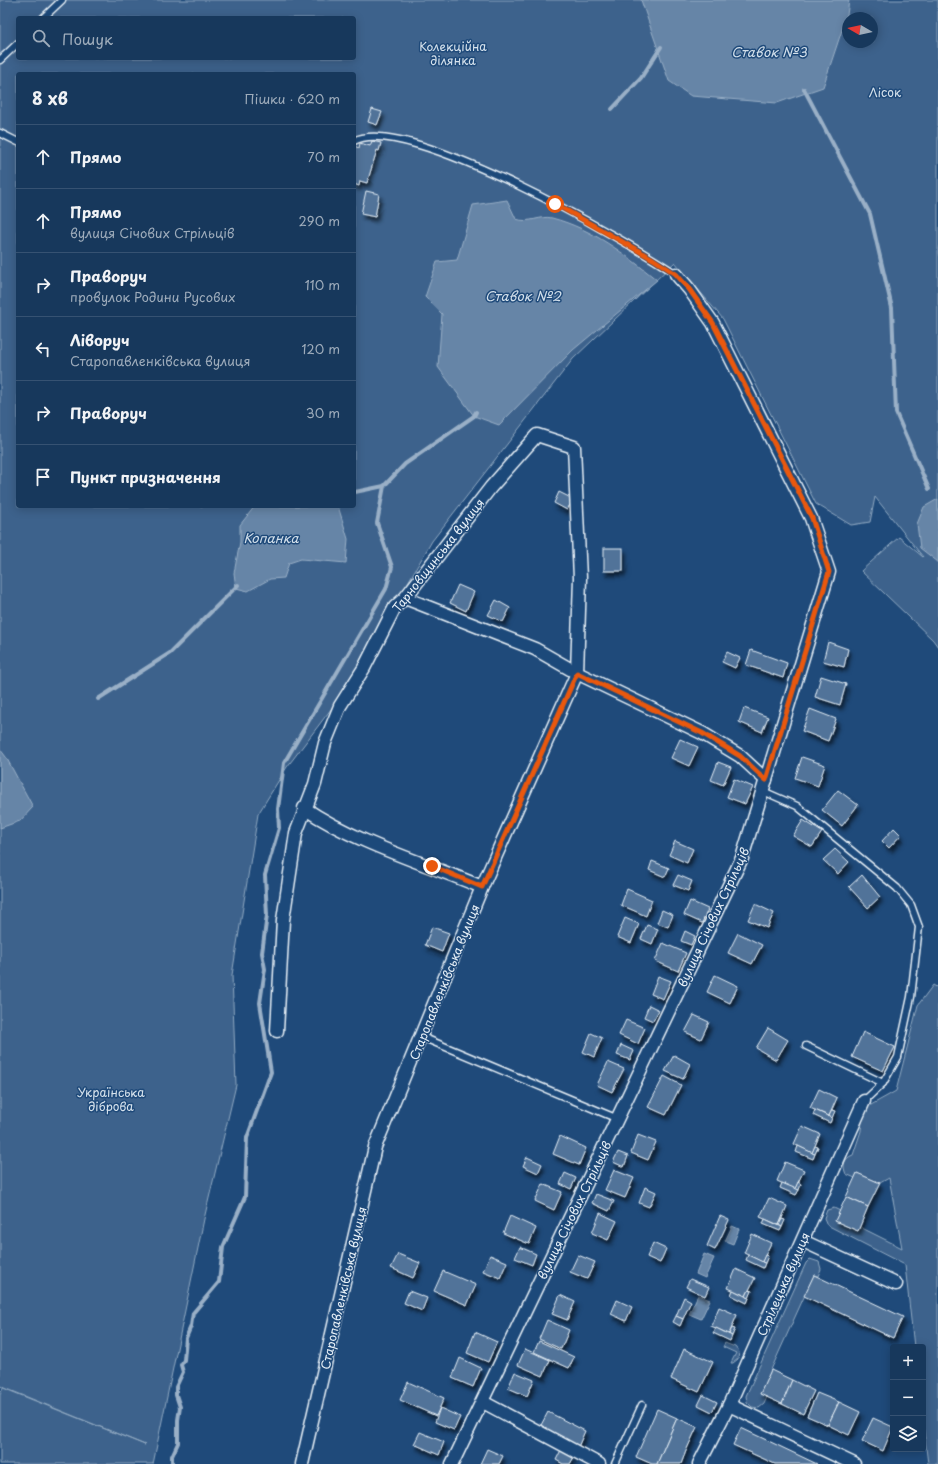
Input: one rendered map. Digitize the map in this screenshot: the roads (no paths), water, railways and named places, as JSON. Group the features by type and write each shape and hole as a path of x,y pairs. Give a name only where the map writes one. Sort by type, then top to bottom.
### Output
{"street":[{"name":"вулиця Січових Стрільців","path":"452,1464 742,858 829,572 812,518 713,323 689,289 676,274"},
{"name":"Тарновщинська вулиця","path":"277,1031 282,920 296,833 304,808 315,784 325,743 340,706 364,668 396,607 405,598 491,487 537,435"},
{"name":"Старопавленківська вулиця","path":"302,1464 375,1147 422,1037 482,887 577,673 580,578 574,447 537,435"},
{"path":"405,598 535,649 577,673 702,733 740,756 764,786"},
{"path":"304,808 321,819 352,835 482,887"},
{"name":"Стрілецька вулиця","path":"699,1464 728,1405 803,1241 864,1101"},
{"path":"803,1241 896,1284"},
{"path":"482,1402 599,1464"},
{"path":"728,1405 854,1464"}],"lane":[{"path":"45,16 62,0"},
{"path":"0,60 16,45"},
{"path":"0,134 16,141"},
{"path":"356,141 360,138 382,137 417,144 469,163 555,204 653,259 676,274"},
{"path":"764,786 797,806 897,888 911,905 919,927 911,997 898,1057 883,1083 864,1101"},
{"path":"422,1037 618,1119"},
{"path":"806,1046 883,1083"},
{"path":"616,1464 642,1405"}],"water":[{"name":"Ставок №3","path":"641,0 849,0 847,12 842,12 842,30 823,87 777,103 691,96 669,81"},
{"name":"Ставок №2","path":"507,200 516,219 526,221 548,217 581,229 608,243 657,280 573,350 499,425 474,416 438,367 442,314 425,297 437,262 457,260 473,205"},
{"path":"938,499 938,562 920,548 917,524 924,507"},
{"name":"Копанка","path":"253,508 339,508 348,539 346,563 301,559 289,563 284,578 270,579 248,591 236,588 234,573 240,542 240,525"},
{"path":"0,749 6,757 33,807 20,821 0,828"},
{"path":"732,1226 739,1229 733,1244 725,1241"},
{"path":"704,1254 714,1258 705,1278 696,1274"},
{"path":"698,1295 710,1300 701,1319 689,1314"}],"waterway":[{"path":"612,109 641,78 661,47"},
{"path":"804,89 870,214 892,308 896,413 929,489"},
{"path":"172,1464 172,1456 178,1443 178,1420 180,1407 176,1395 176,1387 183,1372 181,1365 184,1360 186,1338 191,1326 193,1313 219,1282 223,1247 245,1197 247,1138 271,1072 260,1003 265,969 262,953 267,915 265,875 279,828 278,809 284,763 386,589 392,567 377,523 384,486 405,464 474,416 476,412"},
{"path":"356,492 384,486"},
{"path":"98,699 170,653 238,585"}],"park label":[{"name":"Колекційна ділянка","path":"453,53"},
{"name":"Лісок","path":"885,92"},
{"name":"Українська діброва","path":"111,1099"}]}
